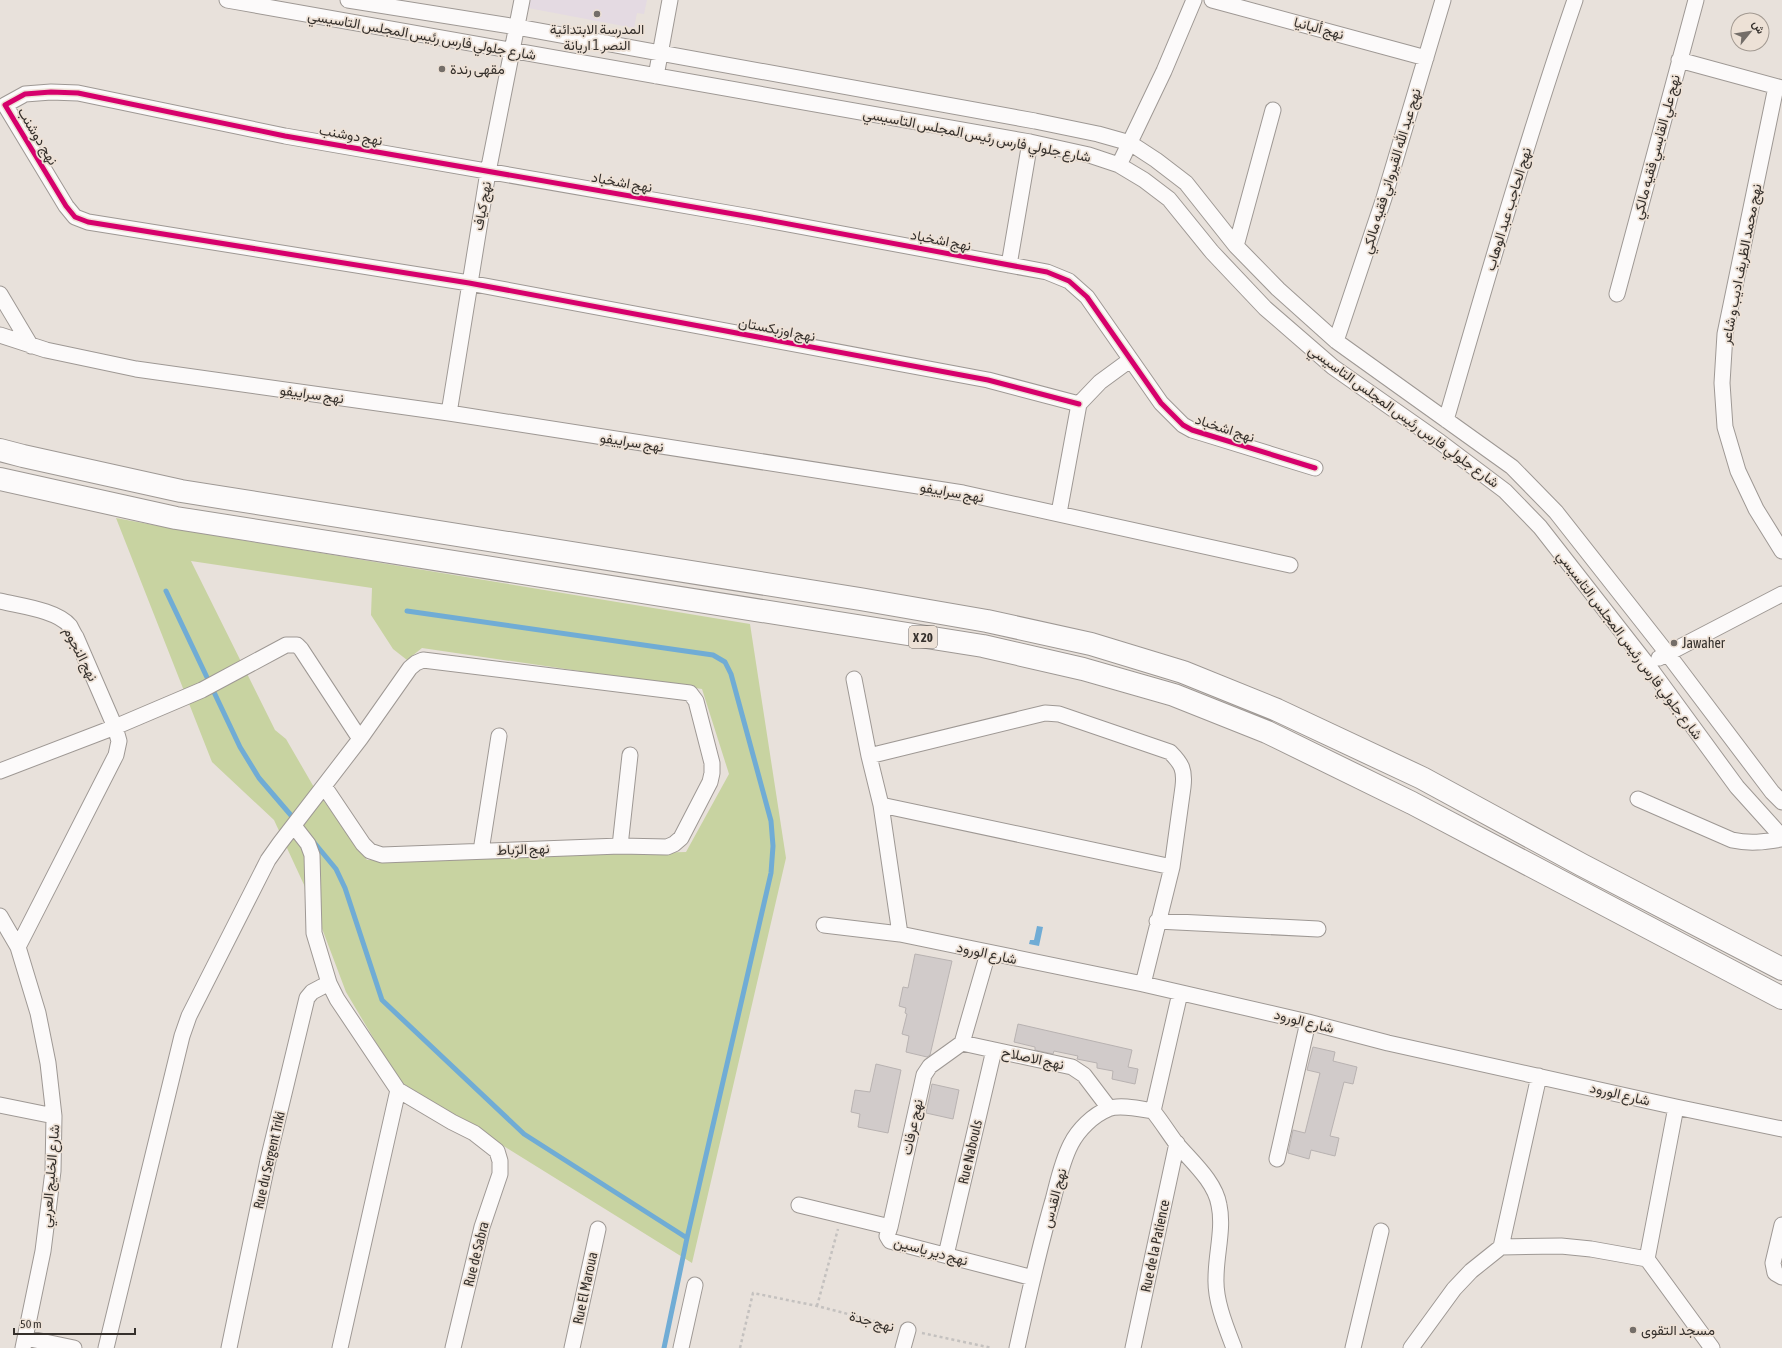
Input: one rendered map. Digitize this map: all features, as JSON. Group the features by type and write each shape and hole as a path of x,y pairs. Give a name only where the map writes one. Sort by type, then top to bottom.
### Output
{"highway":[{"name":"X 20","path":"0,450 181,491 875,601 987,621 1091,644 1190,675 1277,710 1415,775 1582,865 1782,969"},
{"name":"X 20","path":"0,479 176,518 983,646 1083,669 1174,695 1267,732 1412,803 1782,998"}],"street":[{"name":"شارع جلولي فارس رئيس المجلس التاسيسي","path":"228,0 513,52 1030,142 1089,155 1119,165 1144,180 1169,199 1237,280 1265,308 1333,367 1440,442 1506,491 1540,527 1647,664 1738,787 1782,838"},
{"name":"شارع جلولي فارس رئيس المجلس التاسيسي","path":"348,0 365,1 517,27 1035,121 1098,134 1130,143 1156,160 1186,183 1236,246 1278,289 1336,341 1512,467 1556,512 1667,653 1768,787 1782,802"},
{"name":"نهج كياف","path":"449,413 488,172 513,52 522,0"},
{"path":"656,76 670,0"},
{"path":"1119,165 1164,71 1194,0"},
{"name":"نهج ألبانيا","path":"1212,0 1426,58"},
{"name":"نهج عبد الله القيرواني فقيه مالكي","path":"1336,341 1384,198 1443,0"},
{"name":"نهج الحاجب عبد الوهاب","path":"1446,420 1522,162 1575,0"},
{"name":"نهج علي القابسي فقيه مالكي","path":"1617,294 1696,0"},
{"path":"358,24 365,1"},
{"path":"1679,60 1779,87"},
{"name":"نهج محمد الظريف اديب و شاعر","path":"1779,87 1725,334 1722,383 1725,427 1738,471 1756,509 1782,551"},
{"name":"نهج دوشنب","path":"469,283 103,225 79,219 72,214 66,206 5,104 25,94 51,92 78,93 285,136 488,172"},
{"path":"1236,246 1273,110"},
{"path":"1009,265 1030,142"},
{"name":"نهج اشخباد","path":"488,172 744,215 1047,272 1069,281 1087,297 1161,403 1183,425 1192,430 1315,468"},
{"name":"نهج اوزبكستان","path":"469,283 988,380 1079,404"},
{"path":"0,294 31,346"},
{"name":"نهج سراييفو","path":"0,336 31,346 136,369 449,413 963,493 1290,565"},
{"path":"1059,513 1079,404 1100,382 1130,360"},
{"path":"1647,664 1782,594"},
{"name":"نهج النجوم","path":"0,601 59,617 69,626 76,637 115,727 119,741 116,755 18,947"},
{"path":"0,771 115,727 202,690 286,645 292,644 301,648 360,739 280,843 259,875 189,1016 182,1036 106,1348"},
{"name":"نهج الرّباط","path":"324,786 363,844 370,851 382,855 620,846 667,847 674,844 681,838 707,789 712,773 712,763 696,701 690,693 423,660 410,668 360,739"},
{"path":"854,679 869,756 881,806 900,934"},
{"path":"869,756 1045,713 1059,714 1170,752 1179,761 1185,774 1172,867 1143,984"},
{"path":"481,851 499,736"},
{"path":"620,846 630,755"},
{"path":"1638,799 1732,840 1744,843 1758,843 1782,838"},
{"path":"881,806 1172,867"},
{"path":"294,826 308,844 312,855 314,933 328,983 362,1038 398,1090 340,1348"},
{"name":"شارع الخليج العربي","path":"0,916 18,947 38,1013 48,1063 54,1116 52,1171 43,1251 25,1343"},
{"path":"1158,921 1318,929"},
{"name":"شارع الورود","path":"824,925 900,934 1143,984 1308,1022 1388,1043 1782,1129"},
{"path":"962,1043 988,953"},
{"name":"Rue du Sergent Triki","path":"229,1348 268,1160 307,998 312,992 328,983"},
{"path":"1153,1111 1180,993"},
{"path":"1277,1159 1308,1022"},
{"name":"نهج الاصلاح","path":"962,1043 1072,1066 1084,1075 1109,1108"},
{"name":"نهج عرفات","path":"890,1227 924,1074 930,1066 962,1043"},
{"name":"Rue Nabouls","path":"946,1255 994,1050"},
{"path":"1501,1247 1539,1076"},
{"name":"Rue de Sabra","path":"398,1090 474,1134 497,1151 500,1161 500,1174 482,1227 453,1348"},
{"path":"0,1105 54,1116"},
{"path":"1647,1260 1676,1107"},
{"path":"1109,1108 1153,1111 1202,1174 1214,1192 1219,1204 1220,1218 1216,1278 1217,1295 1234,1348"},
{"name":"نهج القدس","path":"1017,1348 1048,1216 1071,1143 1095,1116 1109,1108"},
{"name":"Rue de la Patience","path":"1133,1348 1177,1143"},
{"name":"نهج دير ياسين","path":"799,1205 890,1227 888,1236 890,1241 1033,1278"},
{"path":"1782,1225 1773,1263 1775,1273 1782,1277"},
{"name":"Rue El Maroua","path":"572,1348 598,1229"},
{"path":"1353,1348 1381,1231"},
{"path":"1411,1348 1454,1288 1471,1271 1501,1247 1561,1246 1591,1249 1647,1260 1712,1348"},
{"path":"680,1348 695,1285"},
{"path":"903,1348 908,1330"},
{"path":"25,1343 74,1348"}],"path":[{"path":"817,1306 842,1216"}],"shaded area":[{"name":"المدرسة الابتدائية النصر 1 اريانة","path":"529,0 647,0 644,14 637,13 634,28 528,8"}],"green space":[{"path":"116,518 750,624 786,858 692,1263 399,1081 346,992 312,902 274,820 212,762","holes":["191,561 372,588 371,615 393,649 407,660 422,648 702,689 729,774 686,852 367,860 315,789 286,739 275,730"]}],"water":[{"path":"1037,926 1043,927 1039,946 1029,944 1030,940 1034,940"}],"building":[{"path":"915,954 952,961 930,1055 927,1057 906,1052 909,1036 902,1034 907,1014 905,1013 906,1008 899,1006 903,987 908,988"},
{"path":"1018,1024 1132,1050 1128,1067 1138,1069 1135,1084 1112,1079 1113,1071 1097,1068 1097,1063 1077,1059 1078,1056 1054,1051 1053,1054 1035,1050 1035,1047 1014,1042"},
{"path":"1313,1047 1335,1052 1333,1061 1357,1067 1353,1084 1344,1082 1330,1136 1339,1138 1335,1156 1311,1150 1309,1159 1288,1153 1293,1130 1305,1133 1320,1073 1307,1070"},
{"path":"876,1064 901,1070 888,1133 858,1127 860,1114 851,1112 855,1090 870,1092"},
{"path":"932,1084 959,1090 953,1119 926,1113"}],"waterway":[{"path":"166,591 240,747 259,778 295,820"},
{"path":"407,611 713,655 725,662 731,674 771,821 773,846 771,873 687,1238 664,1348"},
{"path":"312,840 336,869 345,888 382,1000 524,1134 687,1238"}],"cycle path":[{"path":"1079,404 988,380 469,283 88,222 75,217 66,206 5,105 25,94 51,92 78,93 285,136 751,217 1047,272 1069,281 1087,297 1161,403 1183,425 1192,430 1315,468"}],"place":[{"name":"المدرسة الابتدائية النصر 1 اريانة","path":"597,14"},
{"name":"مقهى رندة","path":"442,69"},
{"name":"Jawaher","path":"1674,643"},
{"name":"مسجد التقوى","path":"1633,1330"}]}
